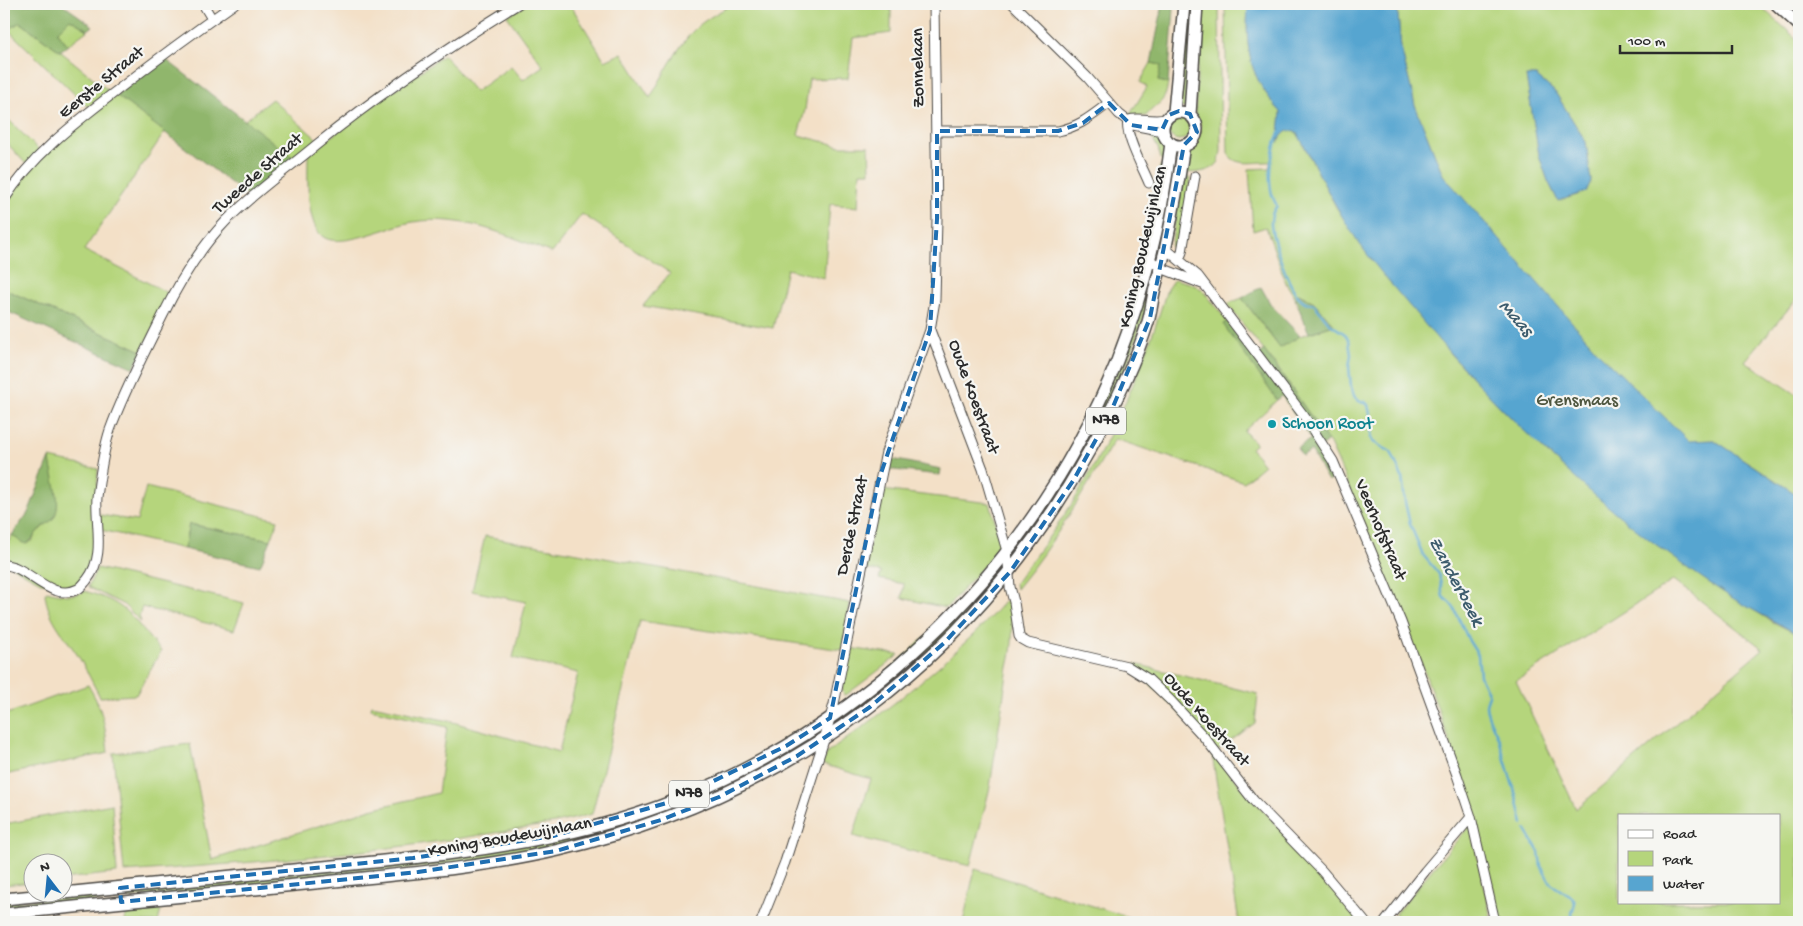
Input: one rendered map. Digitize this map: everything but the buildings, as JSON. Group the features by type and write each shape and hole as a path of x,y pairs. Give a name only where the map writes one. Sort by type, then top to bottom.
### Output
{"main road":[{"path":"1184,4 1170,116 1163,131 1171,144 1184,145"},
{"name":"N78","path":"1184,145 1192,140 1197,132 1196,122 1190,114 1197,4"},
{"path":"1776,4 1799,24"},
{"path":"1170,116 1185,112 1190,114"},
{"name":"Koning Boudewijnlaan","path":"4,899 413,858 553,836 635,814 713,784 786,746 830,718 903,662 976,589 1008,551 1053,486 1075,449 1117,362 1129,327 1149,259 1158,220 1171,144"},
{"name":"Koning Boudewijnlaan","path":"4,914 428,871 556,851 609,837 661,820 718,797 765,774 824,740 915,670 977,608 1010,572 1064,495 1110,414 1150,318 1154,292 1166,249 1184,145"}],"street":[{"path":"203,4 212,19"},
{"name":"Eerste Straat","path":"4,200 29,167 88,112 234,4"},
{"name":"Tweede Straat","path":"4,565 15,568 44,585 61,592 80,588 92,572 98,554 97,500 102,464 110,430 163,314 190,266 225,222 249,199 356,113 452,45 518,4"},
{"name":"Zonnelaan","path":"934,4 937,130"},
{"path":"1014,4 1087,78 1119,114 1134,126 1163,131"},
{"path":"937,130 1058,130 1082,123 1109,103"},
{"path":"1128,120 1154,121 1170,116"},
{"path":"1128,120 1128,134 1149,183"},
{"name":"Derde Straat","path":"761,922 785,862 824,740 886,452 930,330 934,300 937,237 937,130"},
{"path":"1179,260 1195,176"},
{"name":"Veerhofstraat","path":"1166,249 1198,276 1304,416 1333,461 1401,622 1471,817 1495,922"},
{"path":"1149,259 1161,268 1205,285"},
{"name":"Oude Koestraat","path":"930,330 982,469 1008,551 1010,587 1021,639 1028,643 1127,666 1148,679 1204,737 1254,801 1322,871 1365,922"},
{"path":"1386,922 1471,817"},
{"path":"120,888 121,902"}],"highlighted area":[{"path":"1109,103 1131,125 1162,130 1169,115 1179,111 1190,114 1197,132 1184,145 1150,318 1110,414 1073,481 1010,572 944,643 870,707 797,756 719,797 661,820 556,851 418,872 121,902 120,888 413,858 553,836 670,802 786,746 830,718 878,482 930,330 937,219 937,131 1058,131 1083,123"}],"green space":[{"path":"4,4 62,4 93,26 88,30 70,19 57,32 68,45 60,51 20,22 4,33"},
{"path":"528,4 570,4 605,61 622,53 650,98 675,55 692,32 706,20 733,4 891,4 891,33 853,38 848,78 809,79 805,110 798,135 841,146 869,146 870,172 860,172 858,207 830,204 824,278 787,269 773,328 643,306 670,273 582,214 552,253 501,233 449,221 413,222 344,240 325,238 319,232 314,223 309,200 308,155 356,117 444,55 475,92 511,66 523,80 543,66 507,16"},
{"path":"1163,4 1171,4 1174,9 1168,83 1158,81 1161,65 1151,63"},
{"path":"1186,4 1193,4 1186,108 1179,107"},
{"path":"1201,4 1219,4 1221,151 1220,159 1215,166 1202,172 1186,173 1182,172 1189,148 1197,141 1201,131 1200,123 1195,114"},
{"path":"1225,4 1248,4 1247,35 1251,62 1262,87 1281,112 1279,141 1282,135 1289,130 1298,134 1336,207 1367,253 1452,356 1503,410 1559,464 1714,586 1773,622 1799,635 1799,922 1500,922 1473,806 1423,668 1339,464 1330,444 1277,367 1227,304 1242,298 1280,348 1300,336 1334,325 1314,302 1299,294 1294,296 1286,283 1266,227 1253,231 1249,169 1269,168 1271,162 1247,163 1235,161 1228,153","holes":["1674,580 1763,649 1576,809 1516,681"]},
{"name":"Grensmaas","path":"1275,4 1339,4 1340,17 1366,92 1403,156 1458,223 1495,261 1518,270 1566,316 1494,234 1480,226 1443,175 1415,105 1401,48 1397,4 1758,4 1799,41 1799,296 1745,361 1799,396 1799,496 1714,440 1692,441 1735,479 1799,524 1799,535 1699,461 1554,451 1474,369 1399,280 1326,168 1281,78","holes":["1526,76 1536,76 1555,92 1586,142 1591,181 1586,192 1558,201 1548,181 1539,155"]},
{"path":"70,19 88,30 68,45 57,32"},
{"path":"20,22 60,51 109,91 88,107 8,30"},
{"path":"164,58 295,159 248,196 116,95"},
{"path":"1151,63 1162,65 1158,81 1168,83 1165,95 1146,116 1129,116 1147,87 1140,82"},
{"path":"116,95 165,132 84,250 170,294 142,351 4,289 4,208 13,189 43,155"},
{"path":"272,99 318,140 295,159 244,121"},
{"path":"4,115 41,152 27,165 4,140"},
{"path":"1179,118 1187,121 1190,129 1187,137 1179,140 1171,137 1168,129 1171,121"},
{"path":"1148,131 1154,133 1163,142 1165,161 1161,159 1158,148"},
{"path":"1163,165 1154,215 1138,284 1160,166"},
{"path":"1182,176 1191,178 1179,248 1174,249 1171,247"},
{"path":"1153,267 1157,270 1149,301 1116,389 1088,446 1056,501 1015,556 1012,552 1050,497"},
{"path":"1174,279 1193,284 1203,290 1227,321 1224,324 1277,400 1244,431 1256,444 1251,448 1264,465 1244,482 1115,439 1056,535 1016,589 1015,583 1068,510 1103,449 1128,397 1159,316 1167,289"},
{"path":"1261,287 1271,305 1300,336 1280,348 1242,298"},
{"path":"4,289 142,351 134,368 4,310"},
{"path":"1298,294 1314,302 1334,325 1309,333 1294,296"},
{"path":"1227,321 1256,356 1264,350 1328,441 1321,447 1336,477 1328,481 1311,451 1302,456 1297,448 1311,439 1282,396 1277,400 1223,324"},
{"path":"50,458 98,469 94,556 87,573 78,584 67,588 43,583 4,562 4,550 12,535 21,542 32,541 36,533 43,527 54,478 50,470"},
{"path":"50,458 57,499 56,514 26,544 12,535 28,513"},
{"path":"887,458 941,469 940,475 885,469"},
{"path":"146,487 278,520 271,540 189,524 184,549 101,530 100,515 137,521"},
{"path":"881,490 990,503 1002,546 946,608 902,598 904,584 879,579 881,572 864,569"},
{"path":"189,524 271,540 260,566 184,549"},
{"path":"485,536 850,603 842,650 640,621 592,814 528,828 378,849 124,872 113,753 190,744 212,860 371,809 438,793 447,727 371,709 372,705 449,721 559,752 578,673 513,658 526,602 472,591"},
{"path":"97,568 244,603 234,630 142,607 139,616 141,622 124,605 88,587"},
{"path":"998,569 1004,571 957,625 868,703 836,723 835,721"},
{"path":"47,591 66,595 85,591 108,599 127,612 161,651 136,695 100,697 80,659 50,612 45,594"},
{"path":"1006,600 1010,601 1011,609 1011,650 990,787 970,866 853,836 871,779 822,764 827,753 938,667 976,632"},
{"path":"848,648 899,655 844,695 842,689"},
{"path":"1135,664 1258,694 1255,723 1217,751 1133,667"},
{"path":"88,685 97,702 102,718 108,753 4,775 4,715"},
{"path":"817,732 820,736 777,762 679,809 568,843 500,857 441,865 125,898 124,891 281,875 606,827"},
{"path":"1212,754 1328,882 1361,922 1239,922"},
{"path":"112,804 117,873 72,878 72,854 22,854 22,883 4,885 4,824"},
{"path":"1470,825 1492,922 1389,922 1424,879"},
{"path":"975,869 1144,922 963,922"},
{"path":"117,892 117,899 72,903 72,896"},
{"path":"22,901 22,904 66,904 4,910 4,903"},
{"path":"161,910 158,922 125,922 126,914"}],"water":[{"name":"Maas","path":"1248,4 1397,4 1401,48 1415,105 1443,175 1599,353 1689,441 1714,440 1799,496 1799,635 1724,593 1674,558 1599,499 1562,467 1493,400 1428,328 1384,276 1350,230 1298,134 1288,131 1283,134 1278,143 1281,112 1262,87 1251,62 1247,35"},
{"path":"1526,76 1536,76 1555,92 1586,142 1591,181 1586,192 1558,201 1548,181 1539,155"}],"waterway":[{"name":"Zanderbeek","path":"1279,132 1270,170 1271,189 1277,206 1272,214 1271,224 1274,241 1296,293 1303,301 1314,304 1330,324 1345,334 1349,340 1351,386 1354,396 1359,401 1365,402 1368,405 1372,423 1371,438 1373,442 1391,452 1402,477 1410,524 1423,555 1439,574 1443,597 1454,608 1469,641 1478,655 1480,676 1489,695 1486,705 1487,711 1500,742 1523,824"},
{"name":"Zanderbeek","path":"1526,830 1539,852 1541,866 1551,884 1573,898 1575,903 1572,913 1573,922"}],"place":[{"name":"Schoon Root","path":"1272,424"}]}
